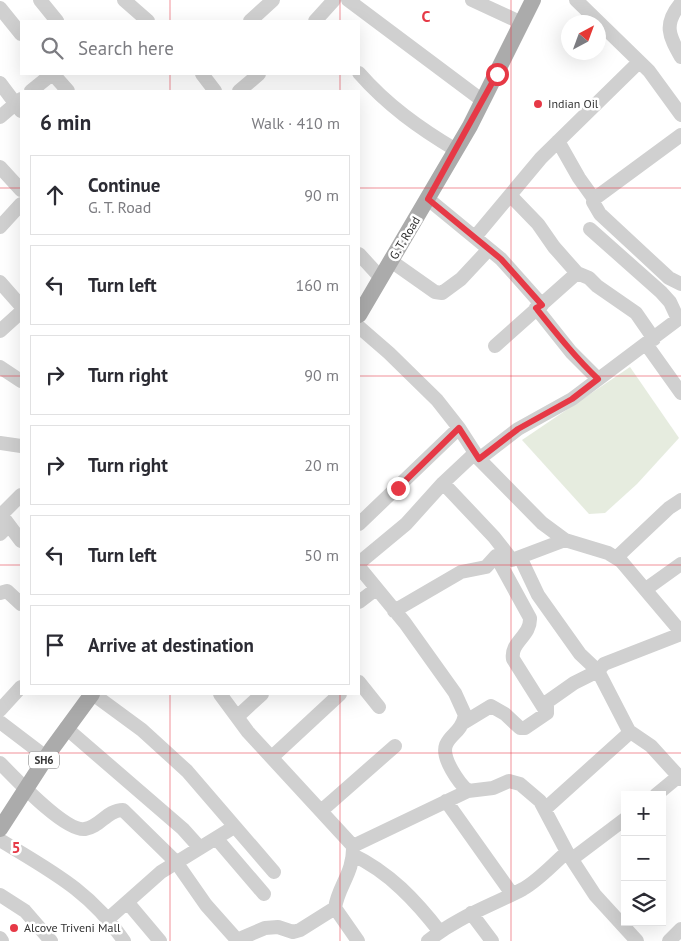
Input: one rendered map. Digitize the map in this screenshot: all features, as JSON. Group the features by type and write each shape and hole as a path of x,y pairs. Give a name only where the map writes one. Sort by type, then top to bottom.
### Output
{"main road":[{"name":"G. T. Road","path":"360,313 456,150 483,101 533,0"},
{"name":"SH6","path":"0,829 46,757 91,695"}],"street":[{"path":"40,0 57,20"},
{"path":"124,0 147,20"},
{"path":"251,20 272,0"},
{"path":"316,20 334,0"},
{"path":"348,0 483,101"},
{"path":"472,0 522,23"},
{"path":"576,0 676,97 681,115"},
{"path":"681,4 672,14 669,28 681,57"},
{"path":"0,8 20,33"},
{"path":"474,237 558,141 639,62"},
{"path":"360,74 394,109 423,131 456,150"},
{"path":"32,90 52,75"},
{"path":"54,75 67,90"},
{"path":"203,75 214,90"},
{"path":"240,90 258,75"},
{"path":"0,83 19,104 0,117"},
{"path":"594,199 681,135"},
{"path":"558,141 579,178 594,199 593,202 611,225 669,278 681,284"},
{"path":"0,167 20,189"},
{"path":"510,195 538,224 554,247 577,273 589,278 597,286 636,313 650,341 681,393"},
{"path":"428,199 515,273 570,352 598,379"},
{"path":"0,227 20,205"},
{"path":"360,564 406,524 442,483 477,456 518,429 572,399 680,318 661,292 590,229"},
{"path":"391,260 435,292 442,293 461,279 489,249"},
{"path":"360,255 381,278"},
{"path":"495,346 577,273"},
{"path":"0,282 20,305"},
{"path":"0,331 20,313"},
{"path":"360,328 389,352 437,400 459,428 477,456 542,523 565,540 608,553 616,558 646,589 681,633 604,664 598,671 568,687 547,702 547,713"},
{"path":"0,367 20,380"},
{"path":"360,523 459,428"},
{"path":"2,445 20,446"},
{"path":"442,483 516,559 538,595 580,654 598,671 629,731 651,746 680,778 662,791"},
{"path":"20,496 2,522 20,540"},
{"path":"616,558 669,508 681,500"},
{"path":"496,556 516,559 565,540"},
{"path":"394,611 461,572 486,567 496,556"},
{"path":"496,556 530,618 530,625 526,634 515,646 512,659 547,713"},
{"path":"646,589 681,564"},
{"path":"360,566 455,693 465,715 463,723"},
{"path":"360,601 376,589"},
{"path":"0,593 6,591 20,603"},
{"path":"360,683 379,707"},
{"path":"0,710 20,688"},
{"path":"93,695 142,730 187,771 274,872"},
{"path":"221,695 237,717 321,811 353,851 410,895 440,932"},
{"path":"237,717 261,695"},
{"path":"272,757 339,695"},
{"path":"468,791 458,781 445,755 446,745 463,723 491,706 520,728 525,728 547,713"},
{"path":"0,722 46,757"},
{"path":"66,728 183,829 200,848"},
{"path":"545,809 626,736 629,731"},
{"path":"321,811 395,746"},
{"path":"0,763 49,810 77,828 85,829 115,810 122,810 176,862 206,905 238,940 265,928 278,927 293,932 300,930 335,908"},
{"path":"358,941 335,908 336,897 343,887 353,851 468,791 493,788 509,781 520,784 540,801 594,896 637,941"},
{"path":"446,801 512,894"},
{"path":"428,941 471,913 524,888 569,855 621,822"},
{"path":"108,919 128,903 160,872 234,827"},
{"path":"216,838 264,894"},
{"path":"0,840 69,882 108,919 124,941"},
{"path":"0,895 25,910 52,941"},
{"path":"128,903 160,941"},
{"path":"471,913 492,941"},
{"path":"669,941 681,929"}],"shaded area":[{"path":"630,367 679,438 637,484 605,513 589,514 522,440"}],"place":[{"name":"Indian Oil","path":"538,104"},
{"name":"Alcove Triveni Mall","path":"14,928"}],"route":[{"path":"398,488 459,428 479,459 518,429 572,399 598,379 570,352 536,308 542,305 515,273 501,259 428,199 497,74"}]}
